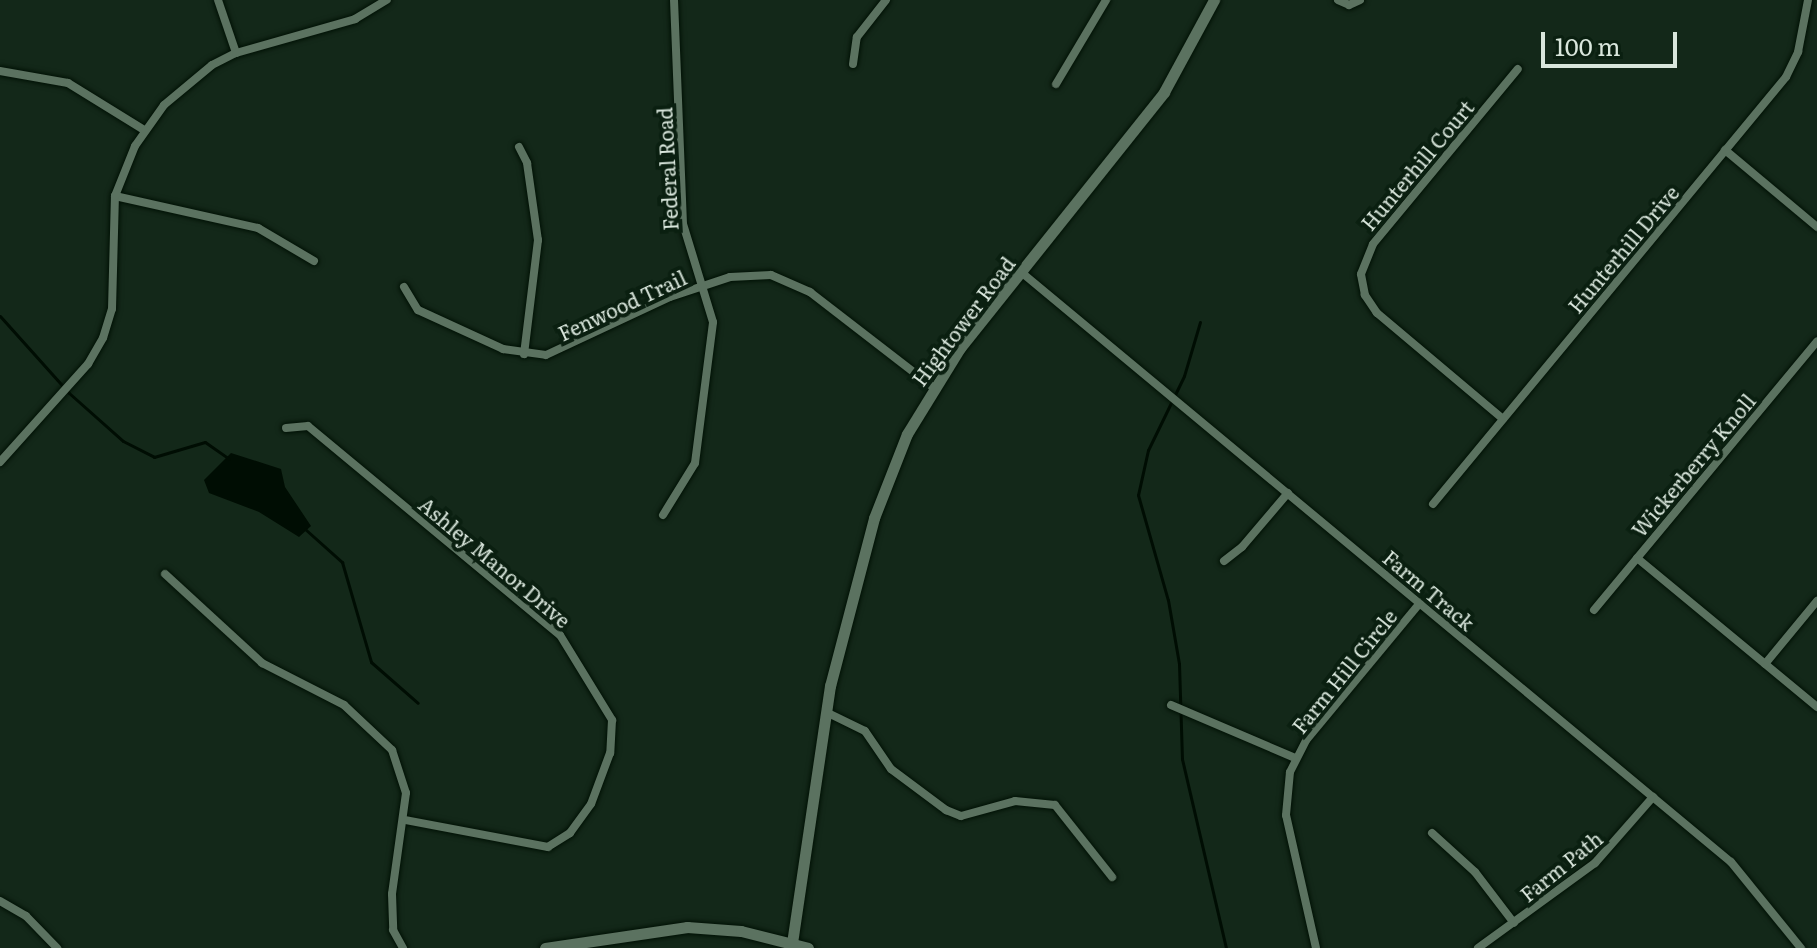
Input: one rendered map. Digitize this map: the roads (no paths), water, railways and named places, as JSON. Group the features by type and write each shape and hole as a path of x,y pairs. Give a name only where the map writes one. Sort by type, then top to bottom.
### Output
{"street":[{"path":"218,0 236,53"},
{"path":"0,462 40,421 103,338 112,309 115,196 144,130 186,84 236,53 355,19 387,0"},
{"name":"Federal Road","path":"663,515 688,478 699,447 713,322 683,224 674,0"},
{"path":"853,64 857,37 886,0"},
{"path":"1056,84 1106,0"},
{"name":"Hightower Road","path":"792,943 826,712 886,484 933,387 1156,102 1214,0"},
{"path":"1338,0 1349,5 1360,0"},
{"name":"Hunterhill Drive","path":"1433,504 1786,77 1798,52 1808,0"},
{"name":"Hunterhill Court","path":"1503,419 1377,313 1365,295 1361,274 1373,244 1518,69"},
{"path":"0,71 68,83 144,130"},
{"path":"519,147 527,163 538,240 524,354"},
{"path":"1725,150 1817,227"},
{"path":"115,196 258,228 314,261"},
{"name":"Farm Track","path":"1021,272 1741,872 1801,948"},
{"name":"Fenwood Trail","path":"404,287 418,310 524,354 565,350 644,308 702,286 749,274 791,282 933,387"},
{"name":"Wickerberry Knoll","path":"1594,610 1817,341"},
{"name":"Ashley Manor Drive","path":"286,428 308,426 560,635 612,720 610,753 591,804 570,833 548,847 405,820"},
{"path":"1224,561 1242,547 1288,493"},
{"path":"1637,558 1817,707"},
{"path":"165,574 262,663 344,705 392,750 406,793 405,820 392,894 393,930 403,948"},
{"path":"1765,664 1817,601"},
{"name":"Farm Hill Circle","path":"1316,948 1286,815 1287,786 1295,758 1420,603"},
{"path":"1171,705 1295,758"},
{"path":"826,712 865,731 891,769 946,810 961,816 1015,801 1055,805 1112,877"},
{"name":"Farm Path","path":"1478,948 1595,863 1653,797"},
{"path":"1432,833 1475,872 1514,923"},
{"path":"0,901 26,916 57,948"},
{"path":"545,948 687,927 741,931 808,948"}],"waterway":[{"path":"0,316 69,393 123,441 154,457 205,442 229,459"},
{"path":"1200,322 1184,376 1148,450 1138,495 1168,600 1179,664 1182,759 1226,948"},
{"path":"305,529 342,562 371,662 418,703"}]}
